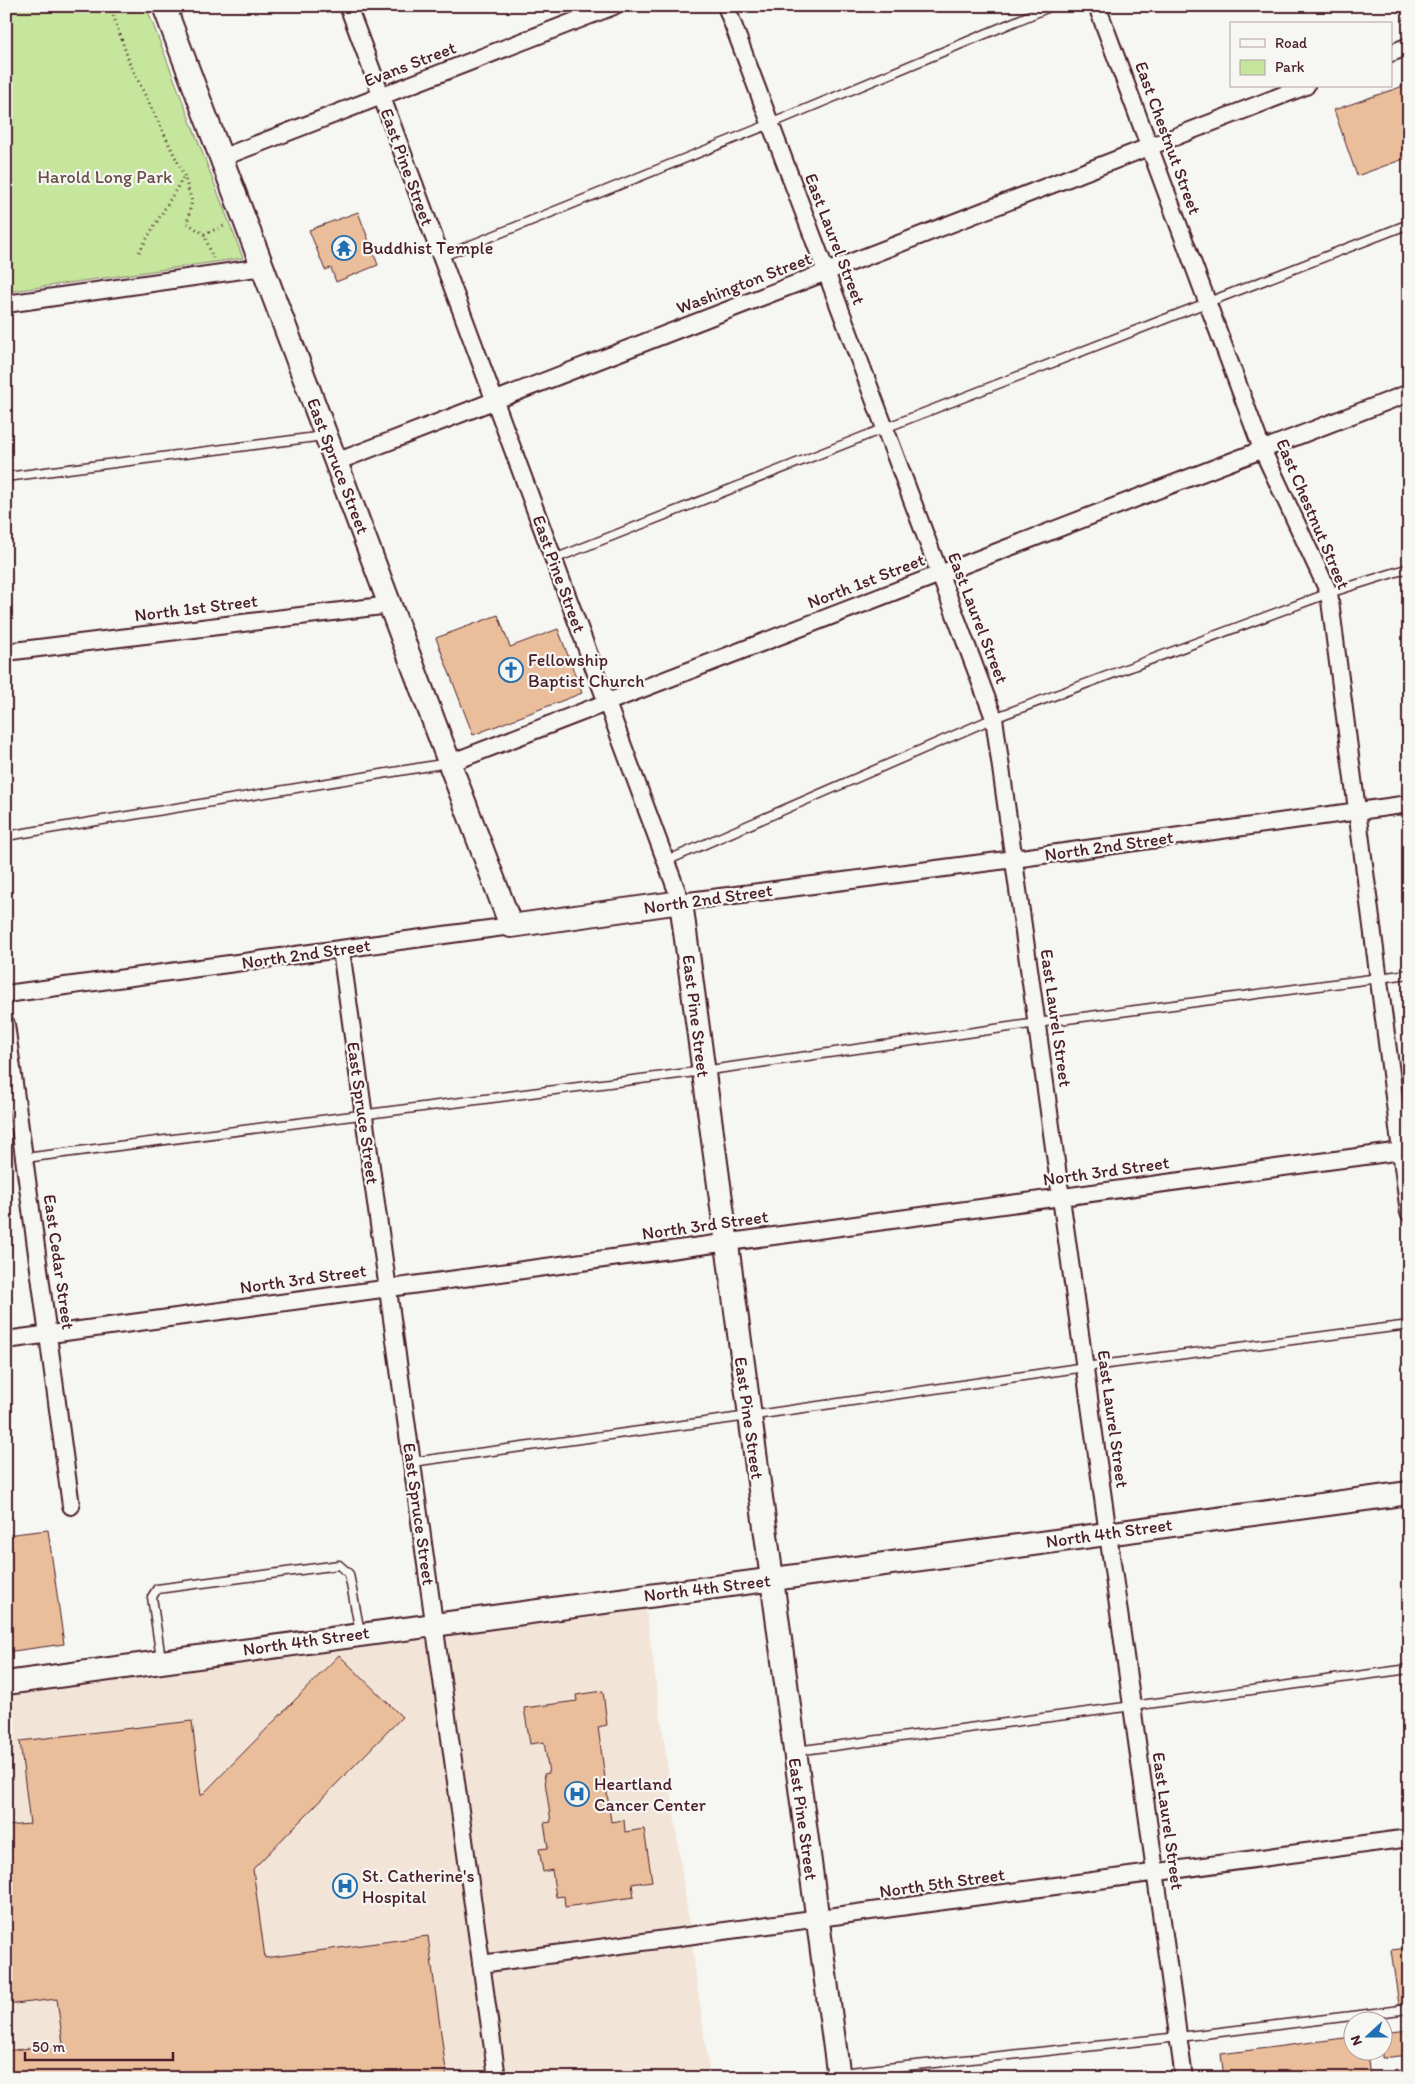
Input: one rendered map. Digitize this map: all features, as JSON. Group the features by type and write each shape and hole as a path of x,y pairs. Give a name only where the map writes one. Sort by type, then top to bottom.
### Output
{"street":[{"name":"East Pine Street","path":"348,6 681,902 839,2076"},
{"name":"Evans Street","path":"221,158 614,6"},
{"name":"East Laurel Street","path":"726,6 994,718 1184,2078"},
{"name":"East Chestnut Street","path":"1098,6 1262,449 1329,593 1378,977 1405,1150 1409,1213"},
{"name":"East Spruce Street","path":"172,9 221,158 511,926"},
{"path":"1392,53 1409,46"},
{"name":"Washington Street","path":"336,462 1301,88"},
{"path":"6,304 262,268"},
{"name":"North 1st Street","path":"450,763 1409,392"},
{"name":"North 1st Street","path":"6,652 390,605"},
{"name":"North 2nd Street","path":"6,994 1409,804"},
{"name":"East Spruce Street","path":"341,950 497,2078"},
{"name":"East Cedar Street","path":"6,1024 71,1506"},
{"name":"North 3rd Street","path":"6,1340 1405,1150"},
{"name":"North 4th Street","path":"6,1683 434,1623 771,1580 1409,1493"},
{"name":"North 5th Street","path":"481,1964 1156,1874 1409,1838"}],"lane":[{"path":"441,257 770,124 1052,6"},
{"path":"554,559 1409,224"},
{"path":"6,477 326,436"},
{"path":"666,861 994,718 1329,593 1409,568"},
{"path":"6,836 450,763"},
{"path":"25,1158 703,1071 1037,1023 1409,974"},
{"path":"412,1462 749,1416 1085,1367 1409,1325"},
{"path":"162,1661 152,1597 157,1589 339,1565 349,1574 361,1633"},
{"path":"794,1751 1409,1669"},
{"path":"839,2076 1409,2009"}],"path":[{"path":"110,6 130,64 184,175 192,202 188,222 204,234 219,274"},
{"path":"139,252 184,175"}],"shaded area":[{"name":"St. Catherine's Hospital","path":"646,1609 710,2078 6,2078 6,1695"}],"green space":[{"name":"Harold Long Park","path":"6,6 146,6 243,258 6,292"}],"building":[{"path":"1409,84 1409,157 1357,176 1334,110"},
{"name":"Buddhist Temple","path":"358,212 378,265 336,282 331,268 325,270 309,230"},
{"name":"Fellowship Baptist Church","path":"498,615 510,647 558,629 582,693 473,735 436,638"},
{"path":"48,1530 64,1644 6,1652 6,1535"},
{"path":"339,1655 402,1717 253,1869 265,1958 428,1936 447,2078 6,2078 6,2051 63,2044 57,1999 6,2005 6,1826 30,1824 20,1741 192,1721 201,1796"},
{"name":"Heartland Cancer Center","path":"603,1691 607,1725 598,1727 611,1822 624,1820 625,1832 644,1829 652,1881 632,1884 634,1897 565,1907 564,1896 556,1897 552,1870 543,1872 539,1849 548,1848 544,1823 551,1822 544,1774 549,1773 544,1742 530,1744 524,1708 577,1701 576,1695"},
{"path":"1409,1948 1409,2003 1399,2005 1391,1950"},
{"path":"1409,2030 1409,2055 1392,2057 1392,2032"},
{"path":"1342,2038 1342,2062 1368,2062 1370,2078 1224,2078 1221,2054"}],"place":[{"name":"Buddhist Temple","path":"344,248"},
{"name":"Fellowship Baptist Church","path":"511,670"},
{"name":"Heartland Cancer Center","path":"577,1794"},
{"name":"St. Catherine's Hospital","path":"345,1886"}]}
